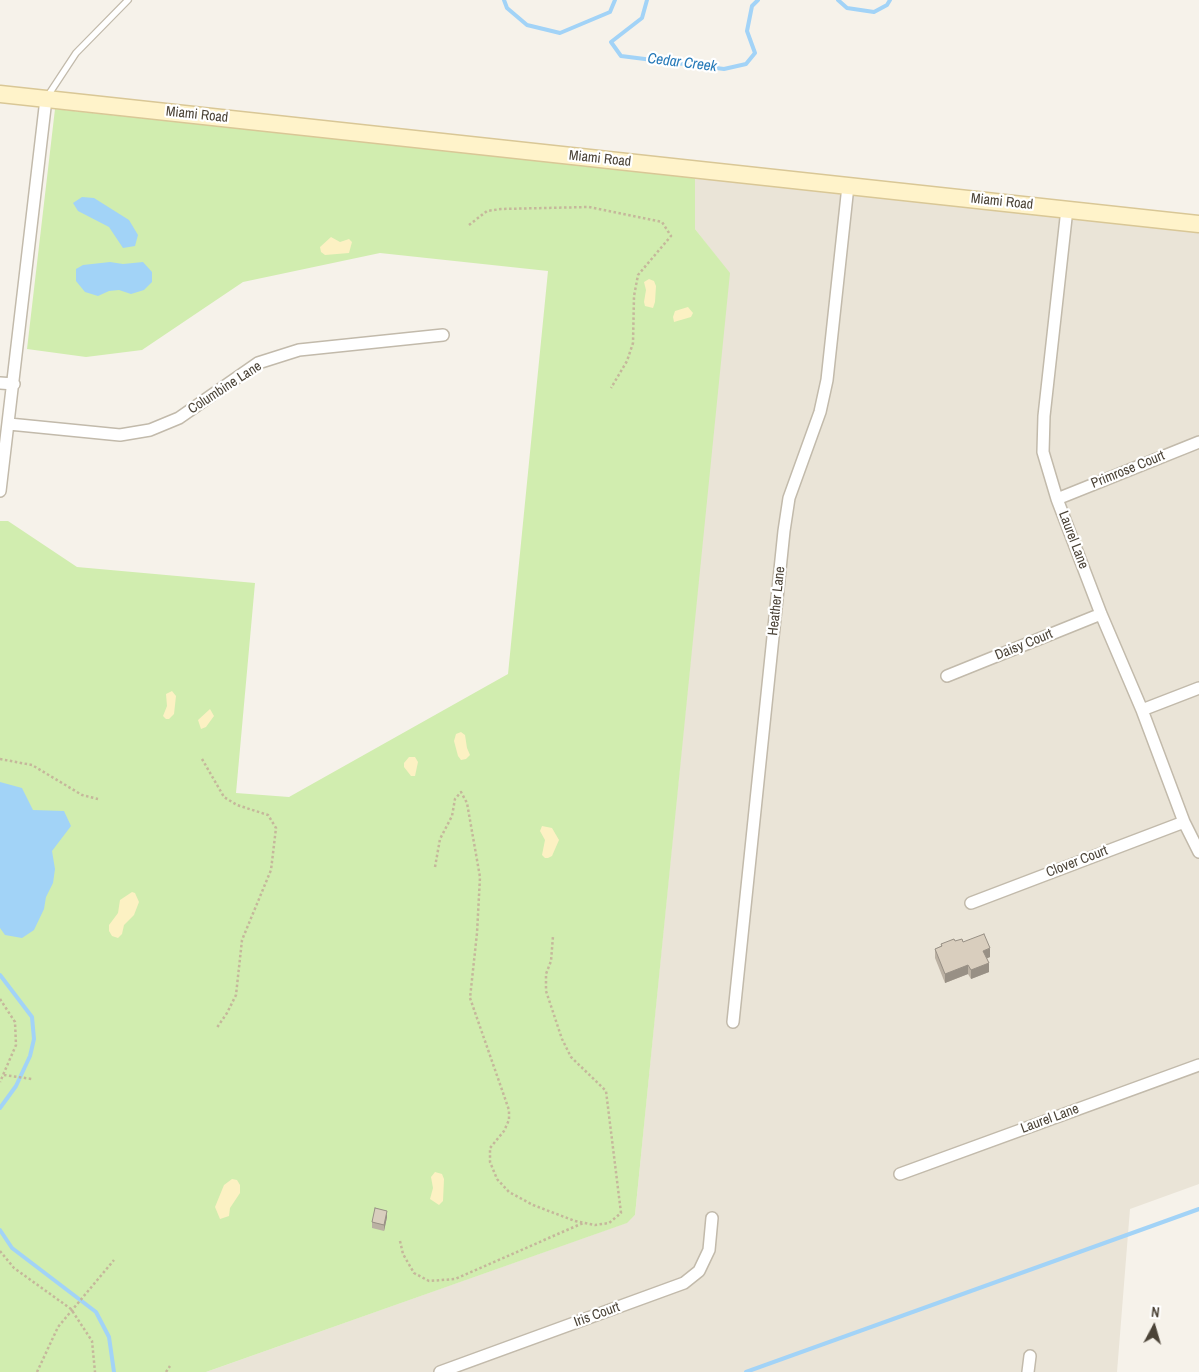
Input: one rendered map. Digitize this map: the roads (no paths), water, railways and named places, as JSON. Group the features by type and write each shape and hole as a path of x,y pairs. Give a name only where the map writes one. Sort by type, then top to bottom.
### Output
{"street":[{"name":"Miami Road","path":"0,94 1199,224"},
{"path":"0,491 46,99"},
{"name":"Heather Lane","path":"732,1022 788,498 820,412 827,380 848,186"},
{"name":"Laurel Lane","path":"1066,210 1044,416 1042,452 1057,499 1101,614 1142,710 1184,822 1199,852"},
{"name":"Columbine Lane","path":"8,424 120,434 150,430 179,418 258,363 299,350 443,335"},
{"path":"0,383 14,384"},
{"name":"Primrose Court","path":"1057,499 1199,442"},
{"name":"Daisy Court","path":"947,676 1101,614"},
{"path":"1142,710 1199,688"},
{"name":"Clover Court","path":"971,903 1184,822"},
{"name":"Laurel Lane","path":"900,1174 1199,1065"},
{"name":"Iris Court","path":"440,1372 684,1283 699,1271 708,1250 712,1218"},
{"path":"1028,1372 1030,1356"}],"lane":[{"path":"46,99 76,53 128,0"}],"water":[{"path":"82,197 94,198 129,220 138,235 135,246 123,248 109,227 78,211 73,203"},
{"path":"110,262 123,264 143,262 152,272 152,282 144,290 131,294 119,290 109,291 98,296 85,292 76,281 76,269 83,265"},
{"path":"0,782 22,788 33,810 64,811 71,826 52,851 55,869 53,883 46,897 44,909 34,930 22,938 5,935 0,928"}],"waterway":[{"name":"Cedar Creek","path":"504,0 507,8 527,25 560,33 610,12 615,0"},
{"name":"Cedar Creek","path":"647,0 642,18 611,42 621,56 724,69 746,64 755,53 747,31 752,6 758,0"},
{"name":"Cedar Creek","path":"838,0 847,8 874,12 887,5 890,0"},
{"path":"0,975 32,1017 34,1039 30,1056 16,1086 0,1108"},
{"path":"746,1372 1199,1209"},
{"path":"0,1230 12,1248 96,1312 109,1337 114,1372"}]}
